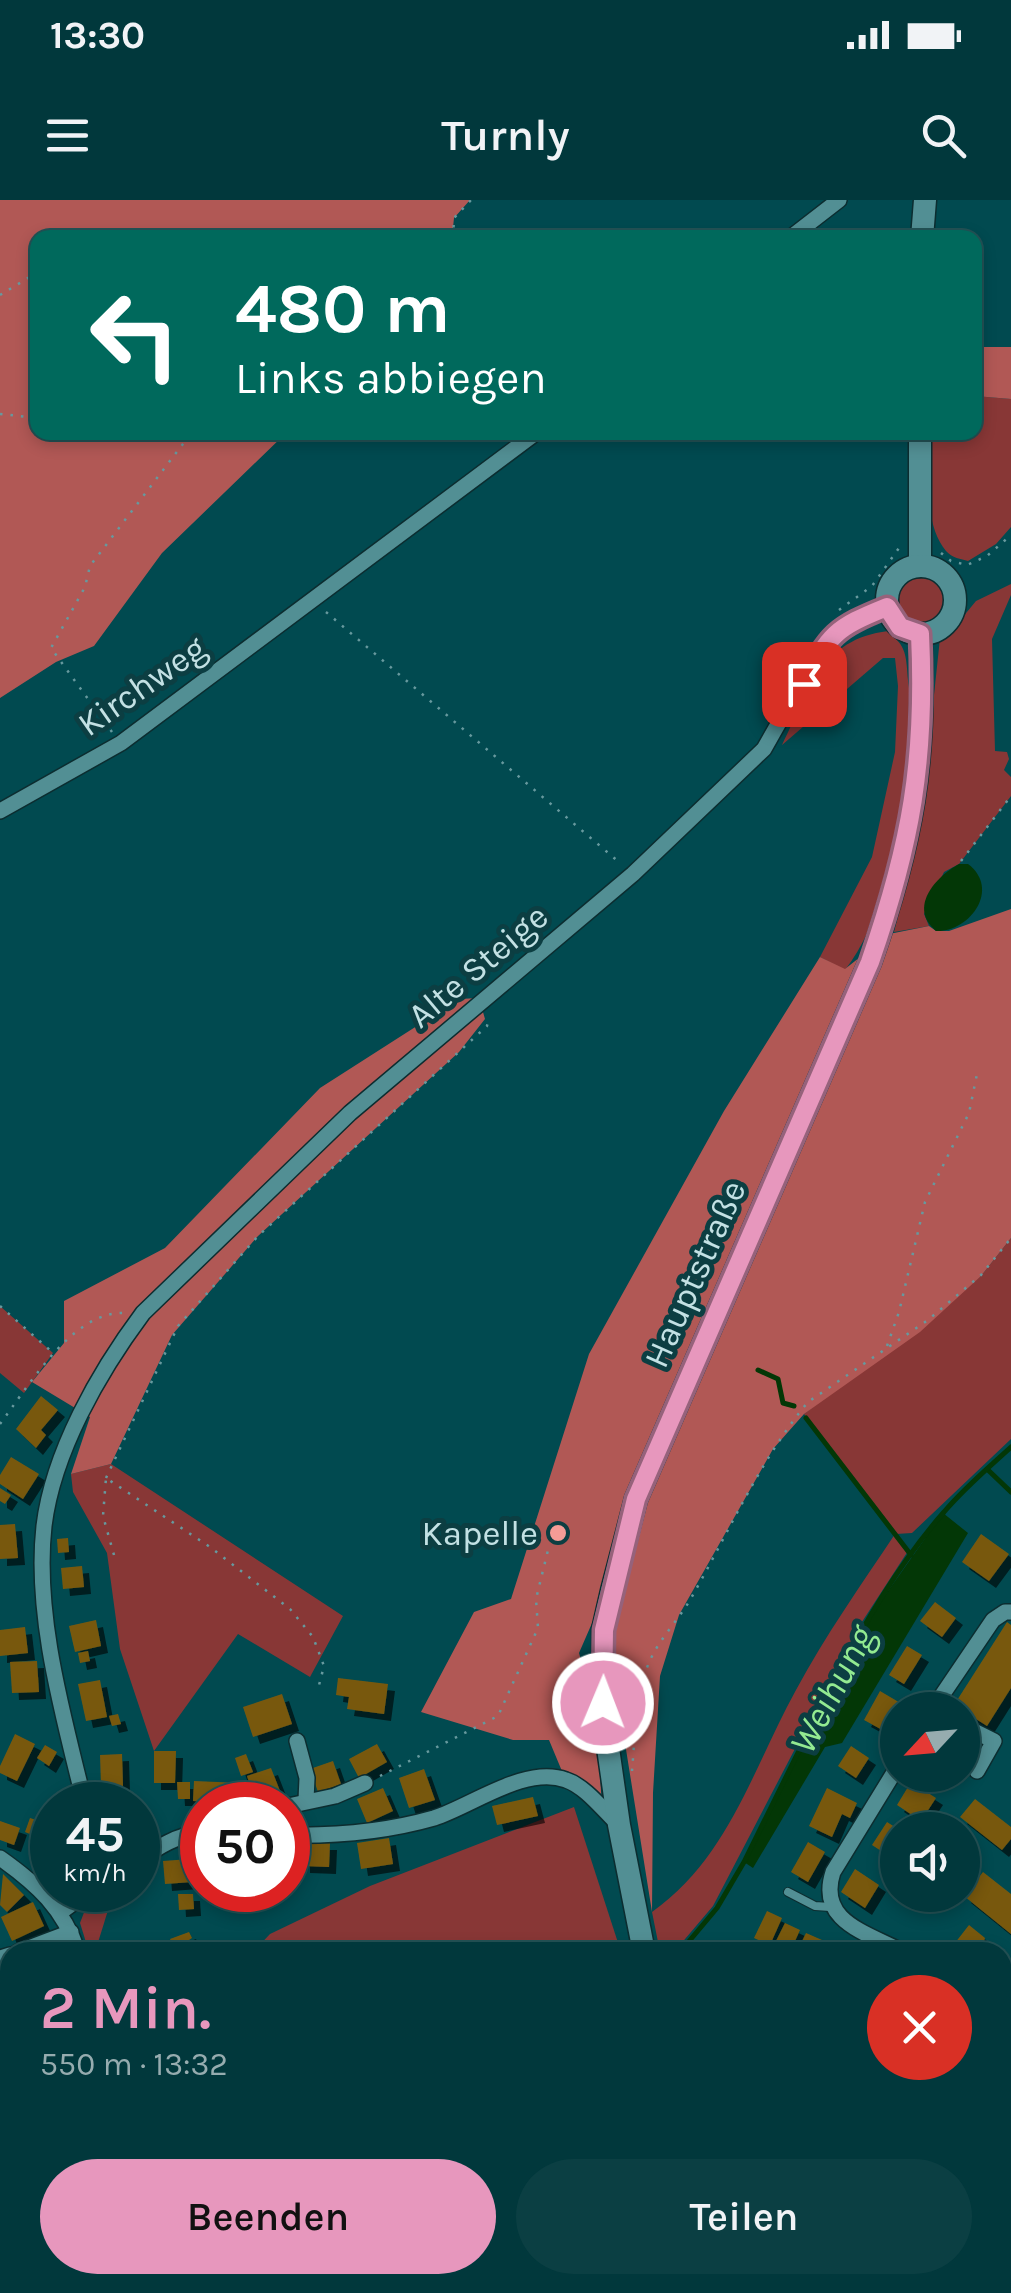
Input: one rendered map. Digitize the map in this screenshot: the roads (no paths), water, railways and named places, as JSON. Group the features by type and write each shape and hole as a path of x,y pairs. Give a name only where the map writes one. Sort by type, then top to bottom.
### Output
{"main road":[{"path":"923,230 925,200"},
{"path":"920,440 920,554 944,576 954,599 952,612 942,626 920,634 900,627 887,607 887,593 897,576 920,554"},
{"name":"Hauptstraße","path":"642,1942 619,1825 603,1703 604,1630 612,1591 636,1499 870,962 896,890 916,796 924,696 920,634"}],"street":[{"path":"800,230 839,200"},
{"name":"Kirchweg","path":"0,810 121,743 526,440"},
{"name":"Alte Steige","path":"80,1782 51,1654 44,1535 56,1476 101,1374 143,1314 350,1113 632,874 764,749 826,641 838,629 887,607"},
{"path":"944,1692 993,1620 1011,1612"},
{"path":"980,1735 994,1742 980,1766"},
{"path":"297,1740 307,1782"},
{"path":"310,1835 377,1831 437,1817 502,1788 542,1776 568,1780 619,1825"},
{"path":"310,1799 335,1796 365,1783"},
{"path":"882,1792 832,1872 827,1890 830,1907 844,1920 885,1942"},
{"path":"0,1858 30,1879"},
{"path":"61,1912 74,1942"},
{"path":"44,1942 71,1932"}],"lane":[{"path":"788,1892 815,1906 830,1907"}],"water":[{"path":"959,864 968,864 977,874 981,896 970,917 936,931 924,913 928,894 941,877"},
{"path":"943,1513 968,1533 842,1743 825,1747 753,1868 744,1862 860,1631"}],"waterway":[{"path":"758,1370 778,1379 783,1403 794,1406"},
{"path":"806,1418 911,1555"},
{"name":"Weihung","path":"834,1682 870,1615 912,1551 960,1495 1011,1447"},
{"path":"988,1470 1011,1492"},
{"name":"Weihung","path":"688,1942 717,1908 744,1862 826,1696"}],"place":[{"name":"Kapelle","path":"558,1533"}]}
